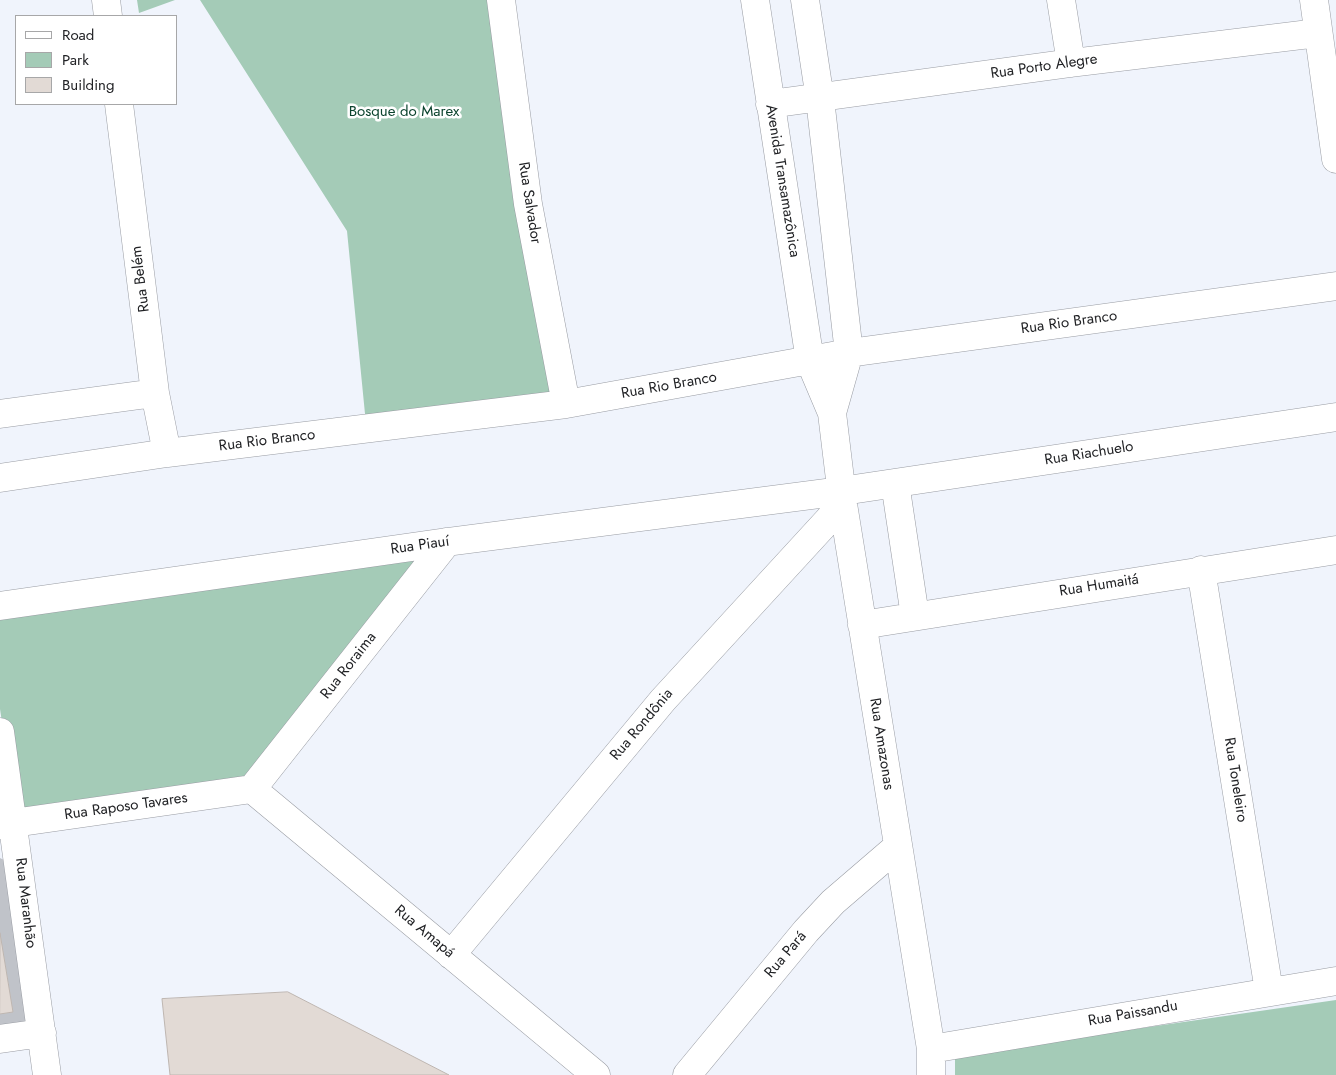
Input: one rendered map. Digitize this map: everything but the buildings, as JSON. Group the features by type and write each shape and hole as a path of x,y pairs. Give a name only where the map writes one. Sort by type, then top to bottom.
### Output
{"street":[{"path":"106,0 108,15"},
{"name":"Rua Salvador","path":"501,0 528,204 566,404"},
{"name":"Avenida Transamazônica","path":"755,0 810,361"},
{"path":"805,0 820,99 849,353"},
{"path":"1061,0 1070,63"},
{"path":"1314,0 1336,159"},
{"name":"Rua Porto Alegre","path":"770,104 820,99 1070,63 1318,33"},
{"name":"Rua Belém","path":"119,105 155,393 167,453"},
{"name":"Rua Rio Branco","path":"0,478 167,453 566,404 849,353 1336,286"},
{"name":"Rua Amazonas","path":"832,412 849,353"},
{"name":"Rua Amazonas","path":"810,361 832,412 842,497 931,1062"},
{"path":"0,414 155,393"},
{"name":"Rua Riachuelo","path":"842,497 896,483 1336,417"},
{"path":"896,483 915,616"},
{"name":"Rua Piauí","path":"0,606 447,542 842,497"},
{"name":"Rua Rondônia","path":"450,955 662,700 842,497"},
{"name":"Rua Roraima","path":"252,790 447,542"},
{"name":"Rua Humaitá","path":"862,625 1336,550"},
{"name":"Rua Toneleiro","path":"1201,570 1269,991"},
{"name":"Rua Maranhão","path":"0,732 7,824 42,1033 47,1075"},
{"name":"Rua Amapá","path":"252,790 596,1075"},
{"name":"Rua Raposo Tavares","path":"7,824 252,790"},
{"name":"Rua Pará","path":"687,1075 806,931 833,902 897,846"},
{"name":"Rua Paissandu","path":"931,1062 1269,991 1336,981"},
{"path":"0,1039 42,1033"}],"green space":[{"path":"137,0 175,0 139,13"},
{"name":"Bosque do Marex","path":"200,0 502,0 557,397 366,424 347,231"},
{"path":"442,549 259,798 18,830 0,709 0,610"},
{"path":"1336,1000 1336,1075 955,1075 955,1055"}]}
